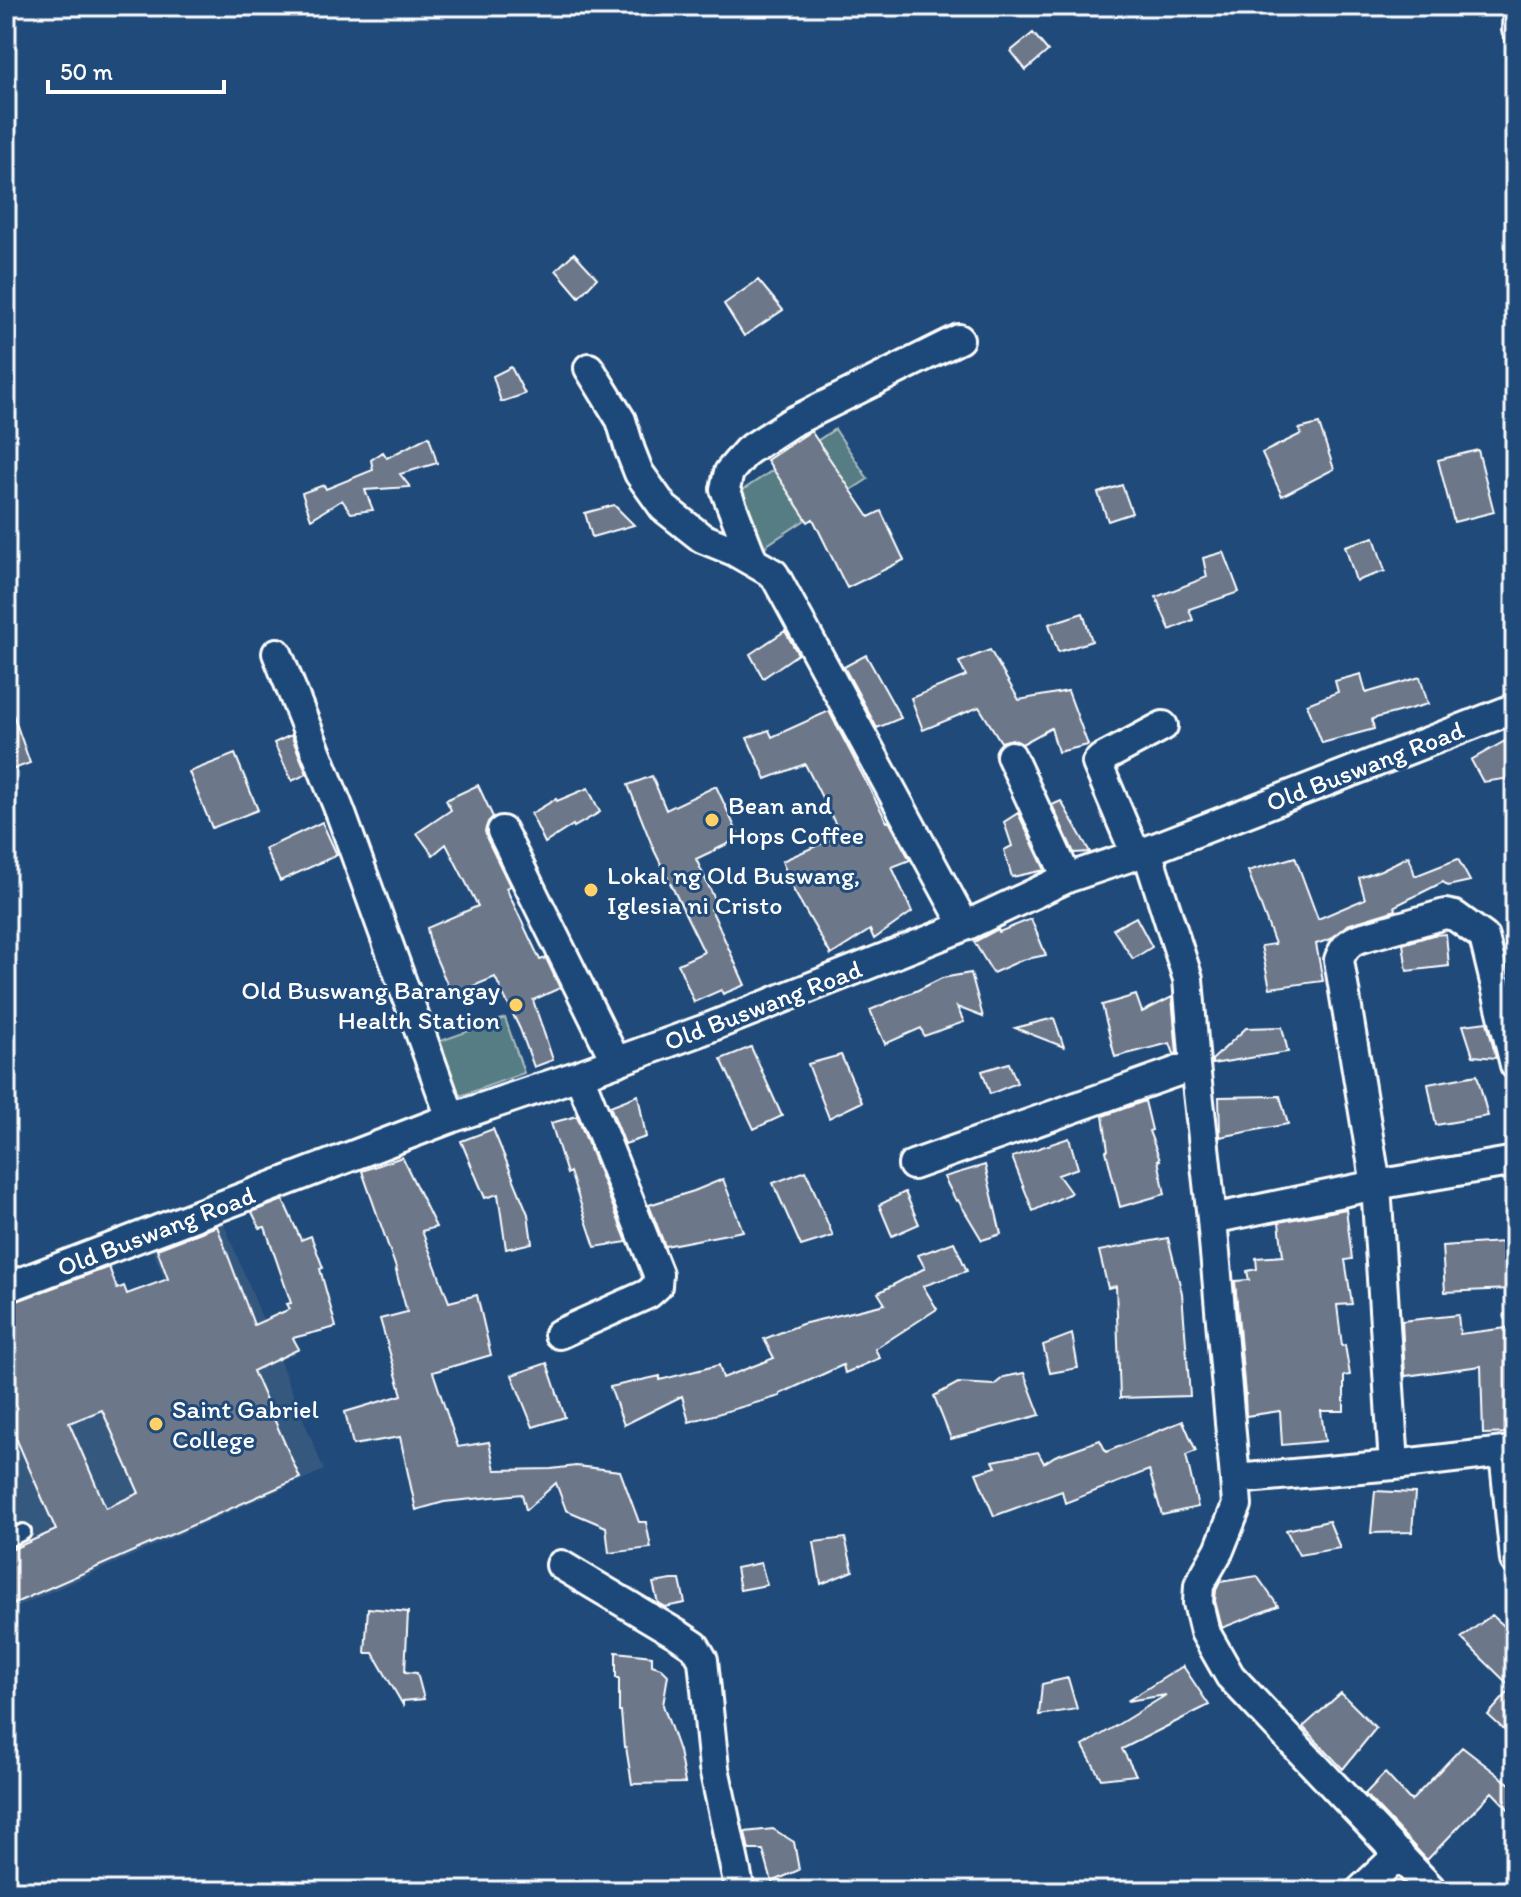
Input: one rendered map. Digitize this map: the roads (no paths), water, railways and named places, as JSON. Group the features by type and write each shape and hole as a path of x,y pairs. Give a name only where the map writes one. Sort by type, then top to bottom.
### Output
{"street":[{"path":"753,561 725,489 729,472 747,451 790,423 959,339"},
{"path":"589,368 621,420 639,473 664,508 702,538 774,574 965,926"},
{"path":"277,653 341,814 451,1118"},
{"name":"Old Buswang Road","path":"6,1288 451,1118 703,1030 965,926 1067,878 1142,853 1515,708"},
{"path":"1163,726 1097,763 1142,853 1188,979 1237,1505 1219,1550 1199,1585 1198,1603 1205,1632 1230,1676 1433,1891"},
{"path":"1011,756 1067,878"},
{"path":"502,831 616,1062"},
{"path":"1394,1465 1376,1185 1339,960 1343,949 1364,937 1445,914 1455,916 1484,937 1513,1052"},
{"path":"913,1165 1195,1065"},
{"path":"559,1334 648,1294 657,1286 658,1274 579,1075"},
{"path":"1212,1219 1376,1185 1515,1161"},
{"path":"1235,1479 1509,1452 1515,1560"},
{"path":"561,1565 695,1646 703,1660 714,1768 740,1891"},
{"path":"1360,1891 1399,1854"}],"lane":[{"path":"1511,6 1510,30 1515,42"},
{"path":"6,1540 23,1532"}],"place":[{"name":"Bean and Hops Coffee","path":"712,820"},
{"name":"Lokal ng Old Buswang, Iglesia ni Cristo","path":"591,890"},
{"name":"Old Buswang Barangay Health Station","path":"516,1005"},
{"name":"Saint Gabriel College","path":"156,1424"}]}
